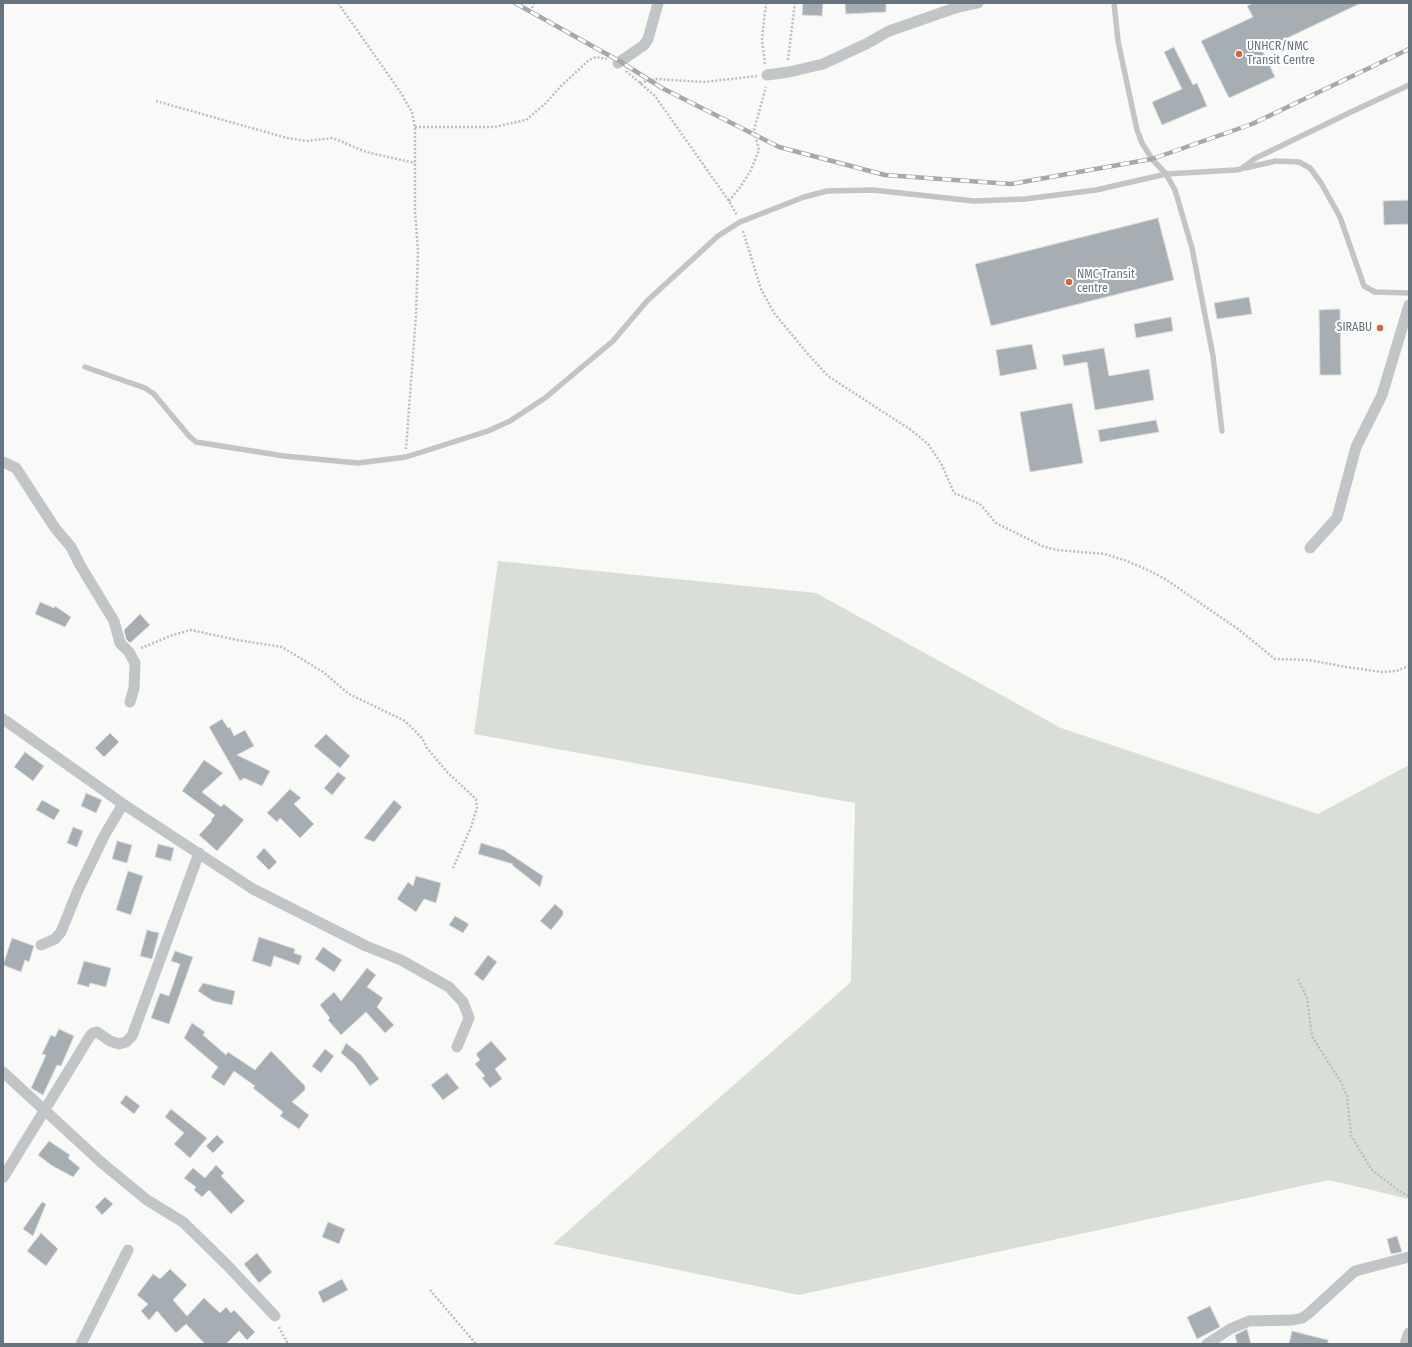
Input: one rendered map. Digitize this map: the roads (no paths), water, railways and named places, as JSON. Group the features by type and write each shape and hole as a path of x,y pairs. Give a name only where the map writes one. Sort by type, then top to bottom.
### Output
{"street":[{"path":"618,63 644,45 648,39 658,3"},
{"path":"767,75 789,72 823,64 866,44 889,31 955,8 978,3"},
{"path":"1310,548 1337,518 1356,447 1382,395 1409,305"},
{"path":"3,462 16,468 56,528 71,547 114,621 120,643 133,657 136,670 130,702"},
{"path":"3,719 123,804 253,889 366,946 401,960 449,987 463,1002 469,1018 457,1047"},
{"path":"41,945 55,939 60,932 100,843 123,804"},
{"path":"3,1178 93,1032 98,1032 110,1041 120,1044 126,1042 132,1036 198,853"},
{"path":"3,1072 102,1163 147,1200 183,1222 227,1264 275,1316"},
{"path":"80,1344 128,1250"},
{"path":"1207,1344 1230,1329 1249,1321 1293,1320 1302,1318 1355,1271 1409,1257"},
{"path":"1405,1344 1409,1333"}],"lane":[{"path":"1114,3 1118,41 1137,130 1142,143 1152,159 1166,174 1175,190 1192,248 1213,356 1222,431"},
{"path":"1241,169 1256,158 1409,86"},
{"path":"85,367 145,388 154,394 188,436 196,442 284,456 358,463 406,457 488,430 510,421 545,398 613,341 647,301 718,236 740,222 804,197 827,191 872,190 974,201 1025,199 1096,190 1166,174 1241,169 1276,161 1299,162 1310,168 1321,183 1340,217 1364,286 1376,292 1409,293"}],"railway":[{"path":"515,3 621,62 662,88 779,147 885,175 1011,184 1152,159 1252,124 1409,49"}],"place":[{"name":"UNHCR/NMC Transit Centre","path":"1239,54"},
{"name":"NMC Transit centre","path":"1069,282"},
{"name":"SIRABU","path":"1380,328"}]}
